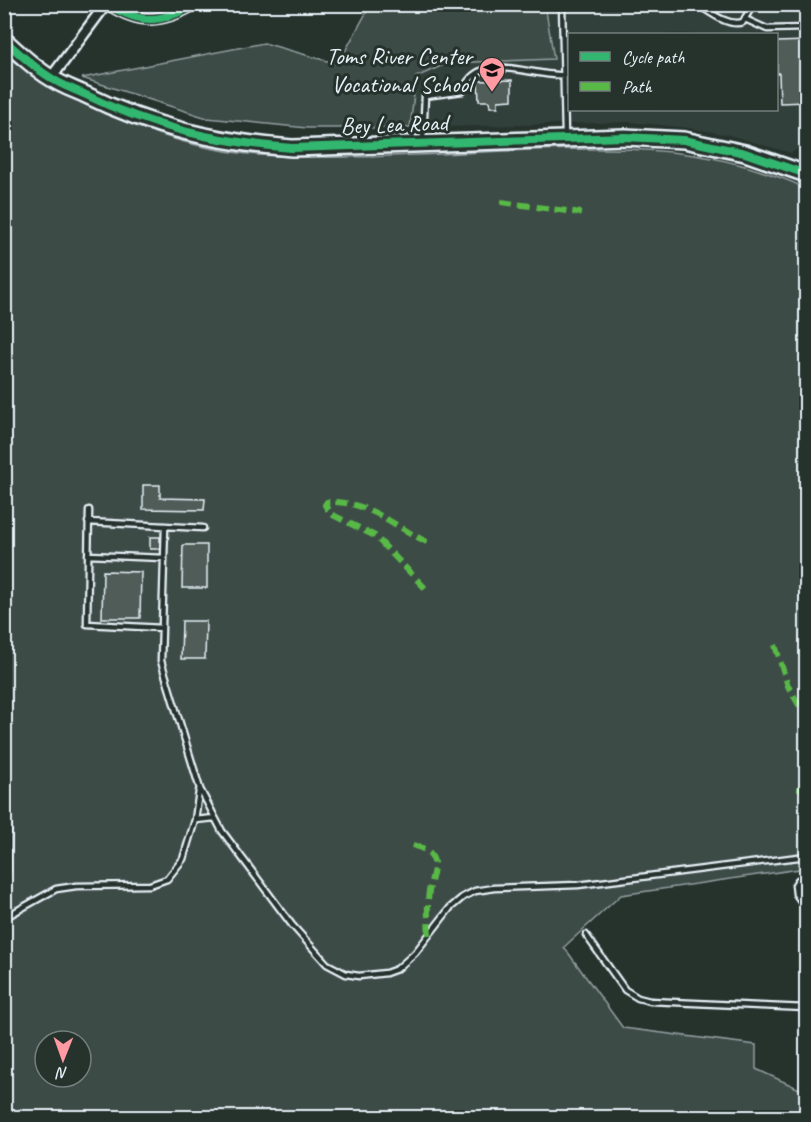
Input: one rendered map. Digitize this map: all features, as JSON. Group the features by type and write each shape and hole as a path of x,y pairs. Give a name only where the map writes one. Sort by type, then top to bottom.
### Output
{"main road":[{"name":"Bey Lea Road","path":"4,40 51,78 113,108 158,125 202,137 292,148 625,136 684,140 745,153 807,174"}],"street":[{"path":"51,78 107,4 132,18 147,20 167,17 195,4"}],"lane":[{"path":"562,4 564,75 567,89 565,138"},
{"path":"697,4 729,23 737,24 745,20 753,4"},
{"path":"745,20 767,29 807,28"},
{"path":"423,143 425,96 463,91 467,80 483,70 507,67 553,76 564,75"},
{"path":"89,510 87,624 162,628"},
{"path":"88,522 203,528"},
{"path":"165,526 161,661 200,789 222,831 292,925 327,964 346,974 359,976 386,973 397,969 415,953 450,908 475,891 494,888 578,885 807,856"},
{"path":"88,555 164,558"},
{"path":"4,918 56,889 76,885 150,885 167,879 183,859 195,820 200,789"},
{"path":"195,820 215,818"},
{"path":"807,877 798,880 795,885 796,894 807,908"},
{"path":"586,935 625,990 638,998 650,1001 807,1008"}],"shaded area":[{"path":"371,4 545,5 554,59 448,63 416,77 410,128 307,128 207,118 82,78 264,43 338,64"},
{"name":"Toms River Center Vocational School","path":"545,5 806,5 806,144 791,153 729,135 690,128 631,122 410,128 416,77 448,63 554,58"},
{"path":"4,55 33,74 125,122 190,144 224,151 292,157 326,157 561,149 649,150 735,163 786,179 806,189 806,868 621,895 564,947 623,1028 756,1045 756,1069 806,1092 806,1117 5,1117"},
{"path":"5,810 12,824 11,871 5,886"}],"building":[{"path":"807,41 807,102 780,103 778,42"},
{"path":"512,80 512,100 498,101 498,107 490,107 489,101 479,101 478,81"},
{"path":"143,485 160,485 160,498 205,499 204,510 143,509"},
{"path":"150,537 160,537 160,549 150,549"},
{"path":"183,545 207,545 207,588 182,588"},
{"path":"103,571 141,572 140,618 102,618"},
{"path":"182,621 206,621 205,659 181,659"}],"marked path":[{"path":"501,202 581,213"},
{"path":"425,588 375,536 331,514 325,505 327,502 355,505 380,515 427,542"},
{"path":"775,645 788,686 806,717"},
{"path":"797,789 806,789"},
{"path":"413,845 429,853 434,863 428,896 429,935"}],"cycle path":[{"path":"108,4 130,16 151,19 172,15 195,4"},
{"path":"4,40 45,74 63,85 110,106 185,132 237,142 292,148 625,137 684,140 745,153 806,174"}],"place":[{"name":"Toms River Center Vocational School","path":"492,93"}]}
